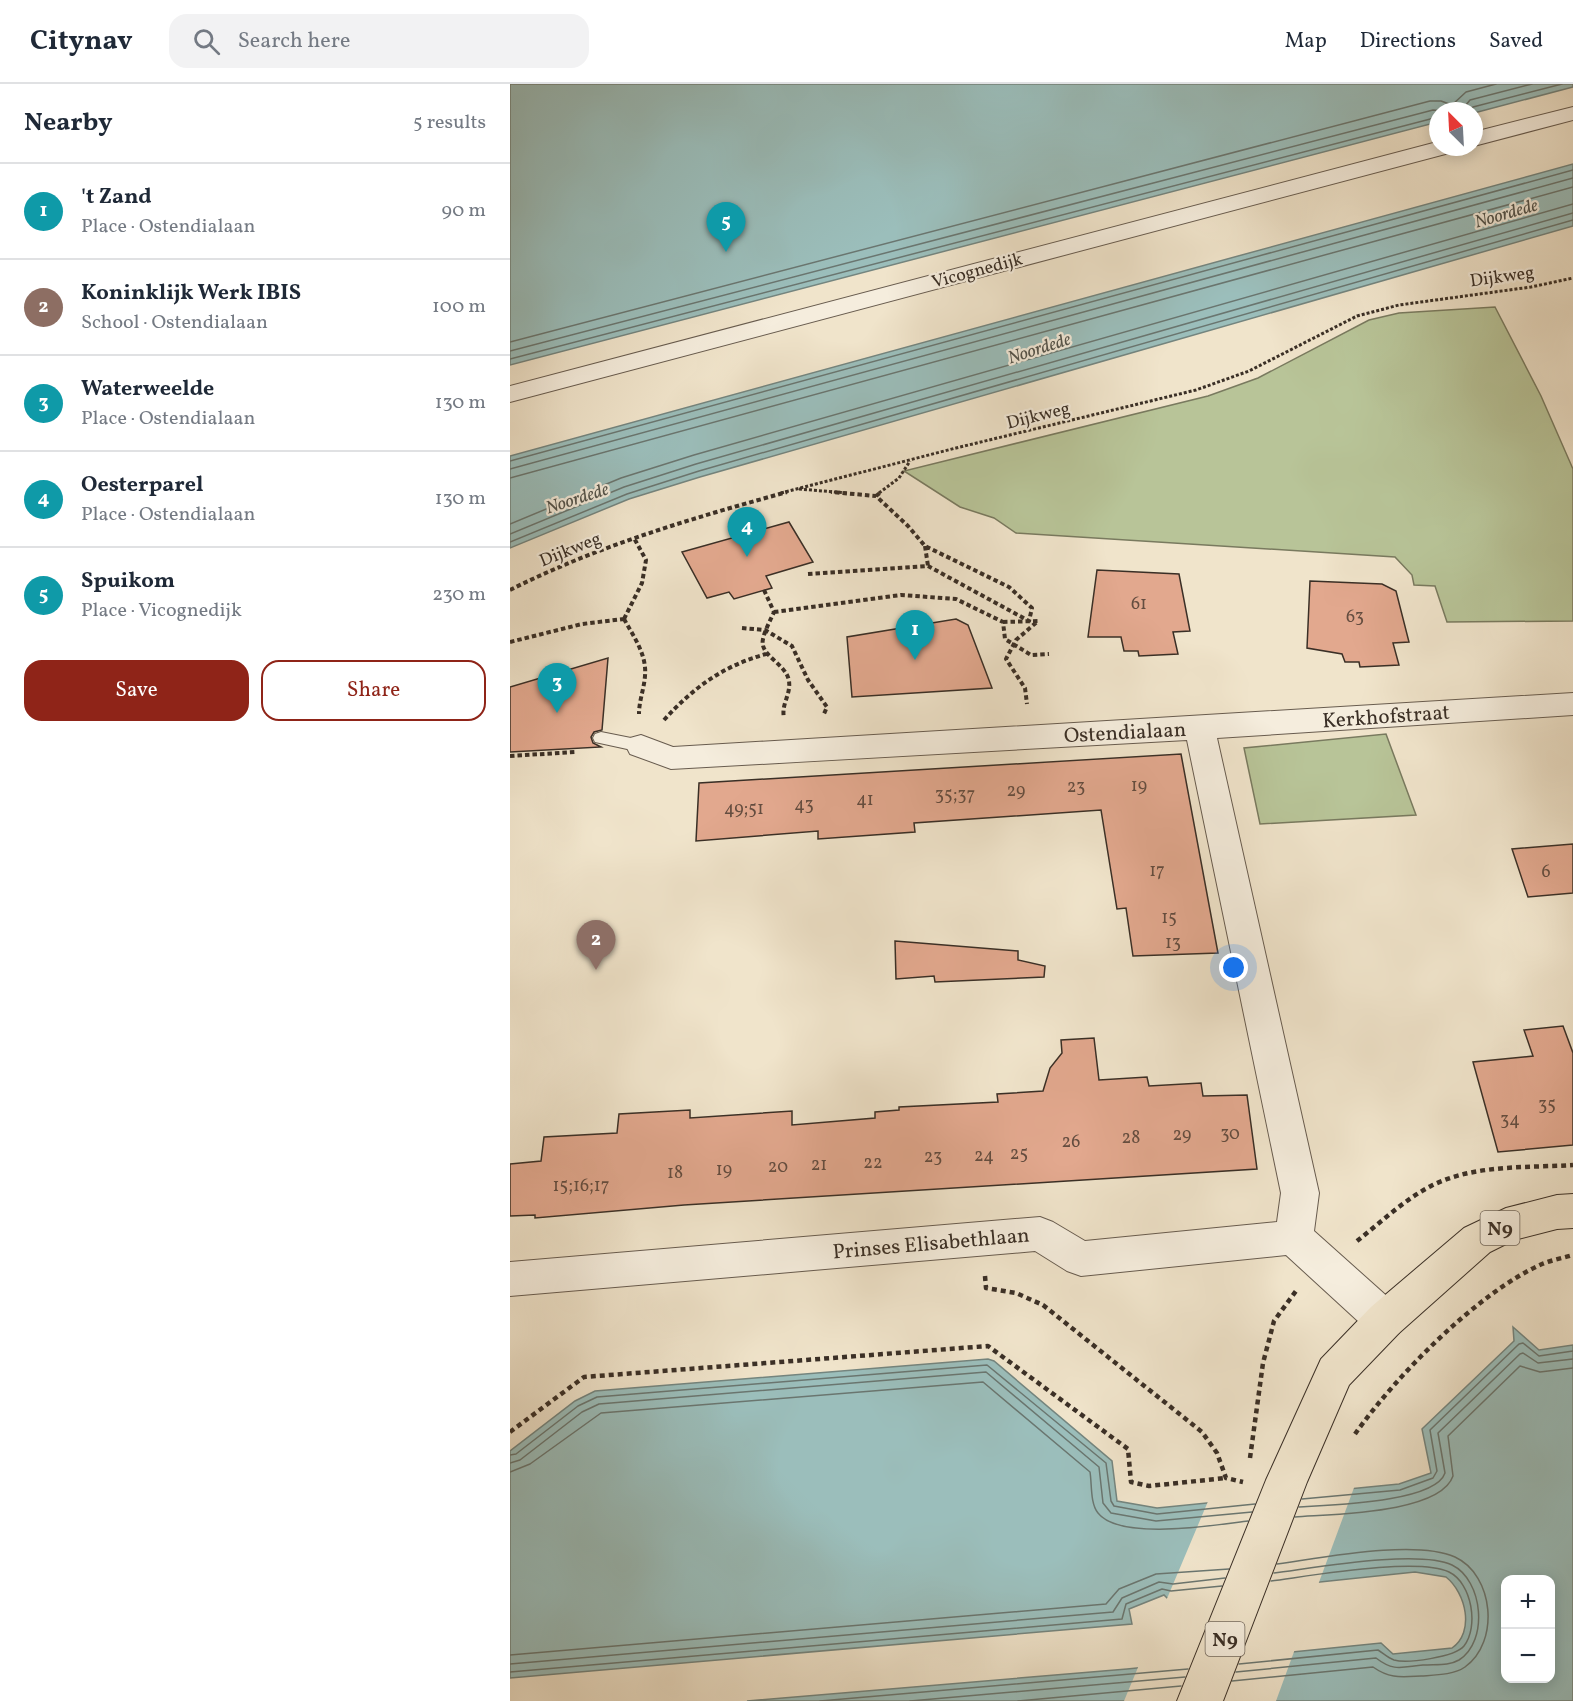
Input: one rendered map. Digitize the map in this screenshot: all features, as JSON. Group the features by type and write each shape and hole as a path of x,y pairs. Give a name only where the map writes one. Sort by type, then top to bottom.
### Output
{"main road":[{"name":"N9","path":"1200,1701 1250,1576 1261,1478 1335,1372 1385,1320 1477,1240 1506,1225 1557,1212 1573,1211"}],"street":[{"path":"1483,137 1573,113"},
{"name":"Vicognedijk","path":"510,394 1429,151"},
{"name":"Kerkhofstraat","path":"1200,728 1573,704"},
{"name":"Ostendialaan","path":"641,746 671,758 1200,728 1300,1193 1294,1237"},
{"name":"Prinses Elisabethlaan","path":"510,1279 1040,1234 1081,1259 1294,1237"},
{"path":"1294,1237 1324,1267 1385,1320"}],"lane":[{"path":"601,738 641,746"}],"path":[{"name":"Dijkweg","path":"510,590 571,562 634,538 796,489 1196,390 1249,371 1357,316 1398,304 1531,287 1573,278"},
{"path":"876,496 899,478 911,460"},
{"path":"796,489 876,496 909,526 925,546 1009,587 1032,608 1029,621"},
{"path":"624,619 642,583 646,560 634,538"},
{"path":"925,546 928,566"},
{"path":"808,573 928,566 1029,621"},
{"path":"764,590 774,612"},
{"path":"774,612 901,595 956,599 1003,622 1038,621 1016,640 1006,659 1025,687 1028,709 1044,736"},
{"path":"766,654 762,641 774,612"},
{"path":"510,642 582,624 624,619"},
{"path":"624,619 639,644 645,660 645,677 638,700 641,746"},
{"path":"1003,622 1005,639 1032,655 1049,654"},
{"path":"742,628 765,630 792,646 808,680 827,707 801,751"},
{"path":"641,746 690,691 714,672 739,660 766,654 777,659 786,674 789,687 781,708 801,751"},
{"path":"510,756 583,752"},
{"path":"1250,1462 1263,1363 1274,1321 1301,1284 1416,1193 1443,1181 1484,1170 1573,1166"},
{"path":"980,1240 986,1288 1000,1288 1022,1294 1043,1305 1202,1431 1213,1443 1221,1459 1226,1478"},
{"path":"1353,1436 1365,1417 1423,1356 1480,1306 1513,1281 1542,1264 1573,1255"},
{"path":"510,1432 584,1377 988,1346 1128,1449 1131,1482 1149,1486 1226,1478 1261,1478"}],"green space":[{"path":"1495,307 1541,396 1573,469 1573,621 1447,622 1435,586 1414,585 1412,575 1395,557 1016,533 994,518 960,507 904,471 1208,396 1258,378 1369,320 1399,313"},
{"path":"1386,734 1416,815 1260,824 1244,748"}],"water":[{"path":"510,84 1573,84 1573,87 1483,111 1483,102 1429,102 1429,124 510,365"},
{"name":"Noordede","path":"1573,164 1573,226 700,477 629,499 510,548 510,456"},
{"path":"1513,1327 1539,1350 1573,1345 1573,1701 747,1701 1127,1669 1381,1643 1393,1654 1452,1648 1464,1632 1465,1612 1459,1593 1446,1577 1415,1572 1167,1598 1164,1595 1129,1609 1132,1624 510,1678 510,1451 575,1401 595,1391 988,1359 994,1361 1112,1461 1117,1501 1157,1508 1399,1484 1431,1473 1422,1429 1514,1341"}],"pier":[{"path":"1355,1485 1318,1585 1166,1601 1209,1499"},
{"path":"1295,1649 1276,1701 1124,1701 1139,1665"}],"building":[{"path":"789,522 813,562 766,576 772,588 734,599 729,592 707,598 682,552"},
{"path":"1097,570 1179,574 1190,631 1173,632 1178,654 1139,656 1138,651 1124,651 1121,637 1088,637"},
{"path":"1310,581 1382,584 1396,591 1409,642 1393,643 1399,665 1360,667 1359,662 1345,662 1342,654 1307,648"},
{"path":"956,619 968,625 992,688 852,697 847,637"},
{"path":"608,658 602,730 594,732 591,737 593,743 601,747 510,752 510,687"},
{"path":"1181,754 1218,953 1133,956 1126,908 1117,909 1101,810 914,823 915,832 818,839 818,831 696,841 699,783"},
{"path":"1573,844 1573,893 1528,897 1512,849"},
{"path":"895,941 1018,951 1018,960 1045,966 1044,977 935,982 934,976 896,979"},
{"path":"1563,1026 1573,1053 1573,1145 1498,1152 1473,1062 1533,1056 1524,1030"},
{"path":"1094,1038 1099,1080 1147,1077 1149,1086 1201,1083 1203,1096 1247,1095 1257,1169 684,1205 535,1218 535,1215 510,1216 510,1164 541,1161 544,1137 617,1133 619,1114 690,1110 690,1118 792,1111 792,1125 875,1118 875,1112 899,1110 899,1107 998,1102 997,1094 1043,1091 1050,1068 1062,1053 1061,1040"}],"place":[{"name":"Spuikom","path":"726,252"},
{"name":"Oesterparel","path":"747,557"},
{"name":"'t Zand","path":"915,660"},
{"name":"Waterweelde","path":"557,713"},
{"name":"Koninklijk Werk IBIS","path":"596,970"}]}
